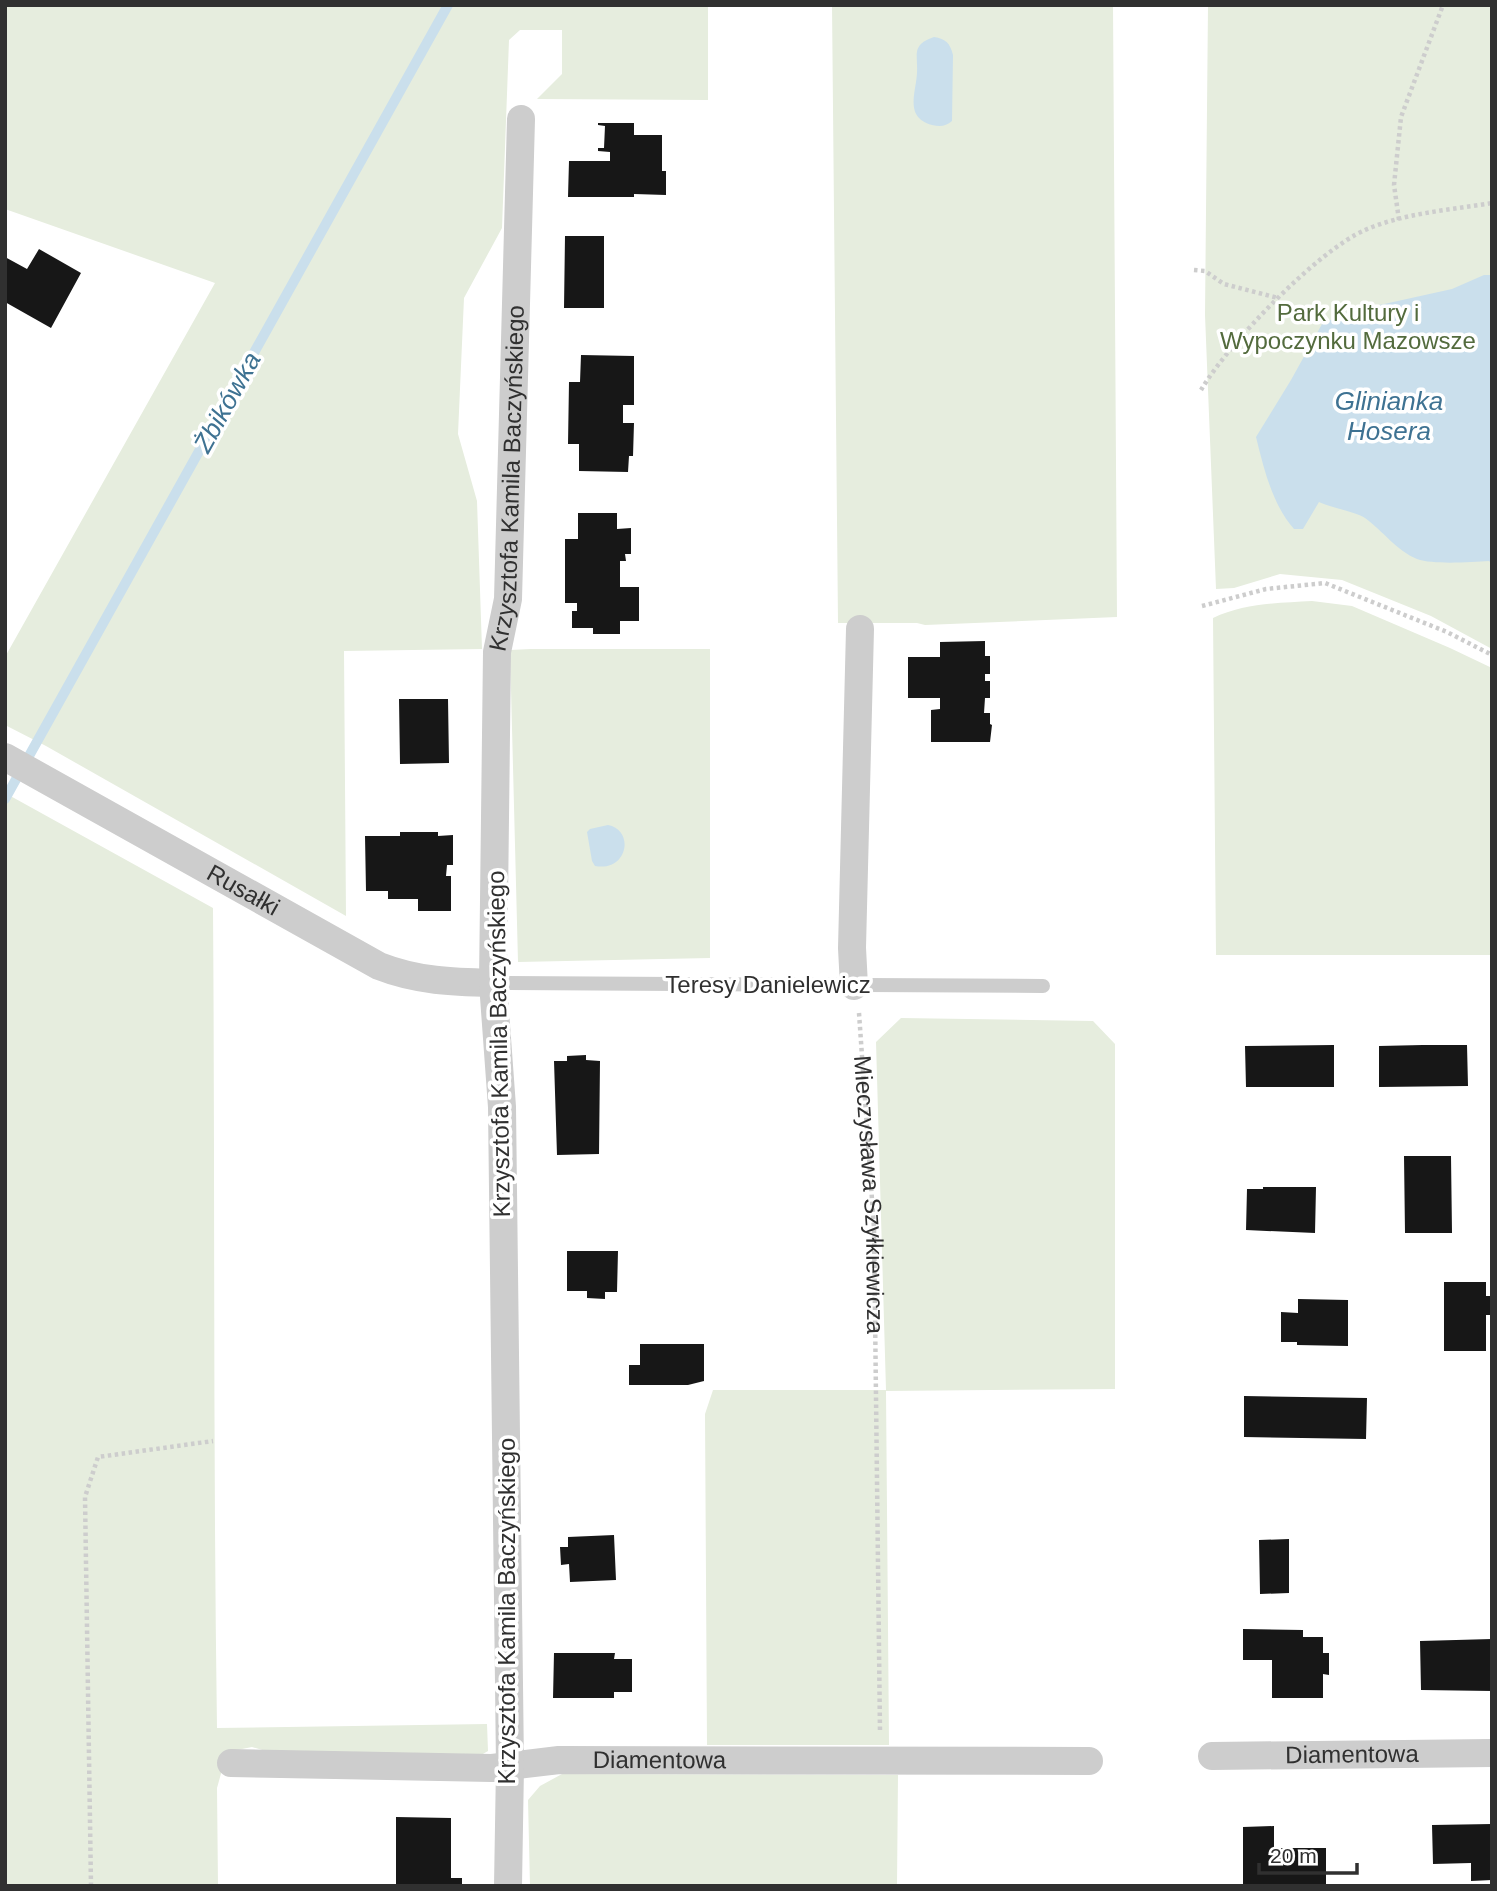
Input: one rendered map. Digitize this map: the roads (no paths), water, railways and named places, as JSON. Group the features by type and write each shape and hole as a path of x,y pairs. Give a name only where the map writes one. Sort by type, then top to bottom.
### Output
{"street":[{"name":"Krzysztofa Kamila Baczyńskiego","path":"508,1886 510,1766 502,1107 493,983 497,652 508,599 521,119"},
{"path":"854,986 852,948 860,629"},
{"name":"Rusałki","path":"5,757 379,966 398,974 425,979 493,983"},
{"name":"Diamentowa","path":"1212,1756 1492,1753"},
{"name":"Diamentowa","path":"231,1763 492,1768 559,1760 1089,1761"}],"lane":[{"name":"Teresy Danielewicz","path":"493,983 1043,986"}],"water":[{"path":"934,37 947,42 953,55 952,121 941,126 923,121 914,104 917,51 922,43"},
{"name":"Glinianka Hosera","path":"1484,275 1492,275 1492,564 1489,561 1443,563 1417,559 1403,551 1365,518 1319,502 1303,529 1294,529 1274,497 1256,437 1322,324 1348,312 1452,289"},
{"path":"608,825 617,828 622,834 624,850 615,863 595,866 587,832"}],"waterway":[{"name":"Żbikówka","path":"5,799 448,5"}],"park label":[{"name":"Park Kultury i Wypoczynku Mazowsze","path":"1348,327"}]}
